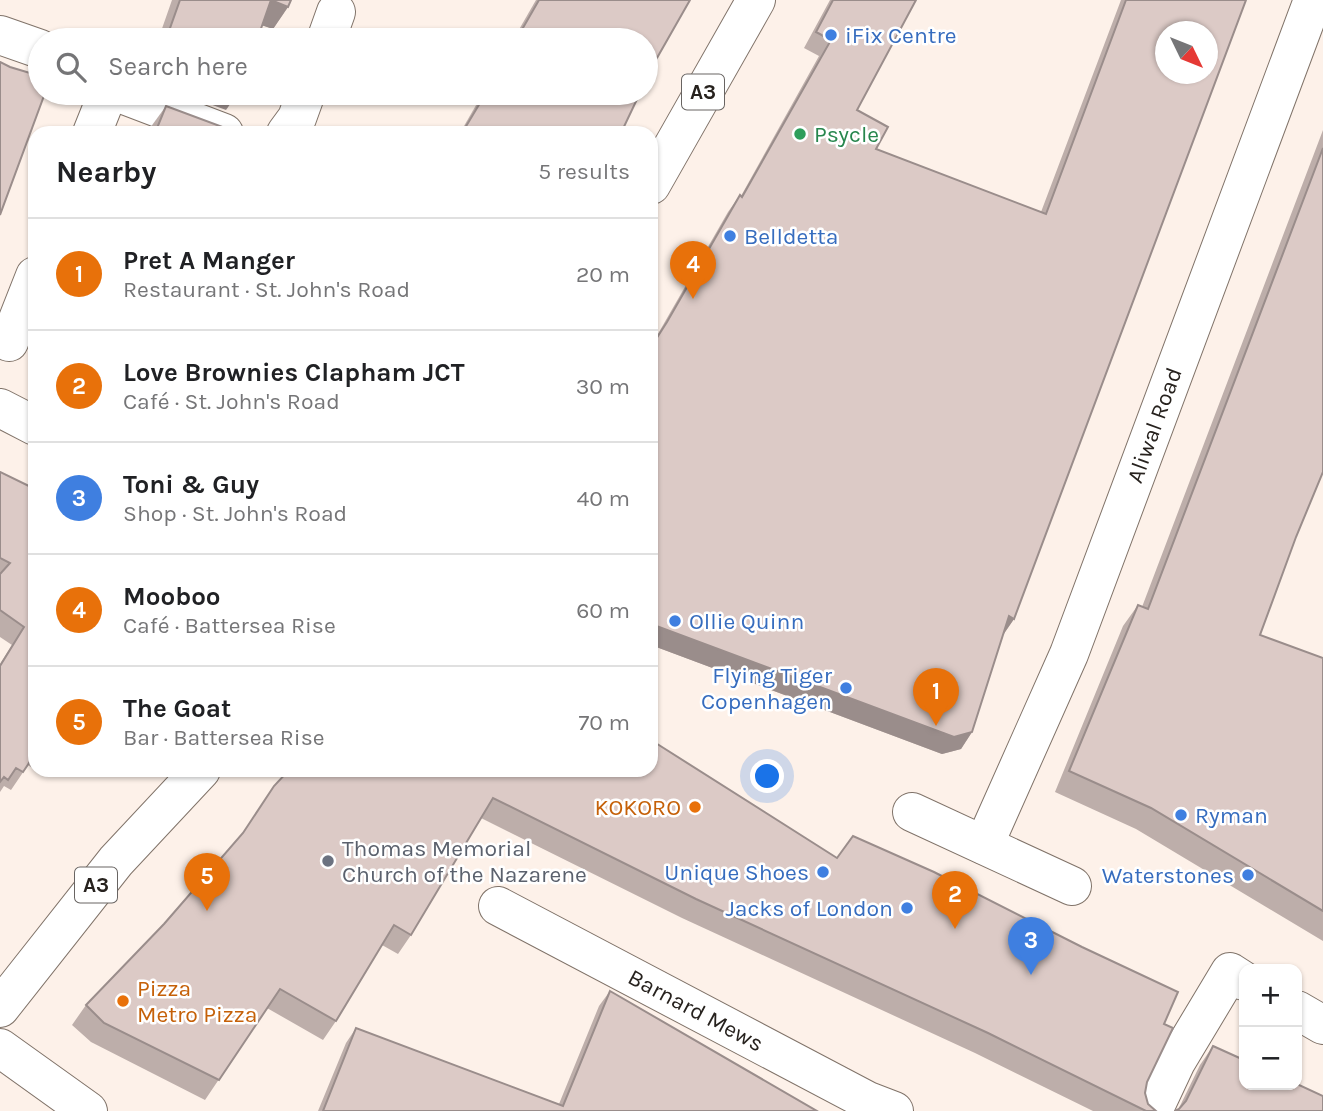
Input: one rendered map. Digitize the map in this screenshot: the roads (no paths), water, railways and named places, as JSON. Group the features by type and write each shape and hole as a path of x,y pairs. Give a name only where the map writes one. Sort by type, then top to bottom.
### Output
{"main road":[{"name":"A3","path":"658,174 756,0"},
{"name":"Aliwal Road","path":"984,845 1069,654 1313,0"},
{"path":"0,35 28,45"},
{"path":"95,126 103,105"},
{"path":"151,105 206,126"},
{"path":"291,126 302,105"},
{"path":"9,342 28,294"},
{"path":"0,408 28,422"},
{"name":"A3","path":"0,1008 116,861 194,777"},
{"path":"912,812 1072,886"},
{"name":"Barnard Mews","path":"498,905 868,1101 894,1111"},
{"path":"1153,1111 1176,1062 1237,977"},
{"path":"1302,1013 1323,1025"},
{"path":"0,1048 88,1111"}],"place":[{"name":"iFix Centre","path":"831,35"},
{"name":"Psycle","path":"800,134"},
{"name":"Belldetta","path":"730,236"},
{"name":"Mooboo","path":"693,299"},
{"name":"Ollie Quinn","path":"675,621"},
{"name":"Flying Tiger Copenhagen","path":"846,688"},
{"name":"Pret A Manger","path":"936,726"},
{"name":"KOKORO","path":"695,807"},
{"name":"Ryman","path":"1181,815"},
{"name":"Thomas Memorial Church of the Nazarene","path":"328,861"},
{"name":"Unique Shoes","path":"823,872"},
{"name":"Waterstones","path":"1248,875"},
{"name":"Jacks of London","path":"907,908"},
{"name":"The Goat","path":"207,911"},
{"name":"Love Brownies Clapham JCT","path":"955,929"},
{"name":"Toni & Guy","path":"1031,975"},
{"name":"Pizza Metro Pizza","path":"123,1001"}]}
